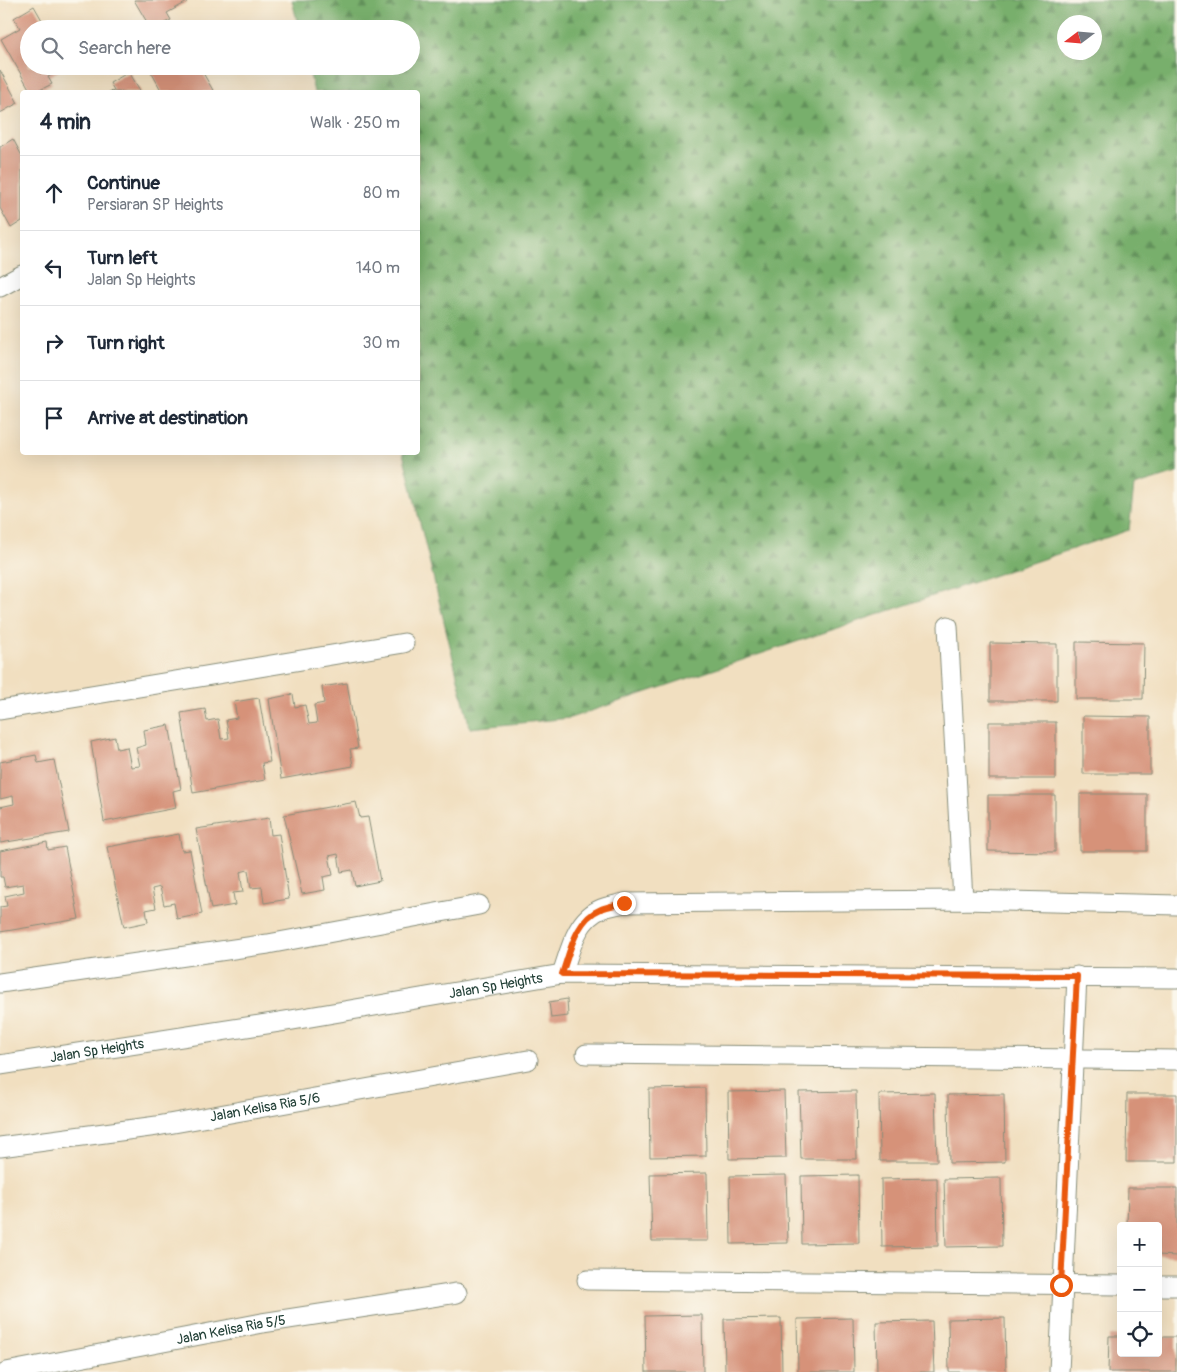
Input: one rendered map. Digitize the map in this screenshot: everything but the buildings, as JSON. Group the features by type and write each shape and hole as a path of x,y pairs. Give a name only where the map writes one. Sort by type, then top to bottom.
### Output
{"street":[{"path":"0,287 20,276"},
{"path":"948,626 964,900"},
{"path":"0,710 404,643"},
{"path":"562,974 572,942 582,924 600,909 624,903 964,900 1177,905"},
{"path":"0,982 268,944 479,905"},
{"name":"Jalan Sp Heights","path":"0,1065 292,1020 562,974 1177,978"},
{"path":"1059,1372 1061,1285 1077,976"},
{"path":"586,1054 1177,1060"},
{"name":"Jalan Kelisa Ria 5/6","path":"0,1148 157,1126 528,1060"},
{"path":"587,1280 1117,1285"},
{"path":"1162,1286 1177,1286"},
{"name":"Jalan Kelisa Ria 5/5","path":"6,1372 262,1323 457,1293"}],"green space":[{"path":"292,0 1177,0 1177,473 1134,486 1129,530 570,718 470,728 403,455 420,455 420,90 314,90 310,75 420,75 420,20 297,20"}],"route":[{"path":"624,903 600,909 582,924 572,942 562,974 1077,976 1061,1285"}]}
